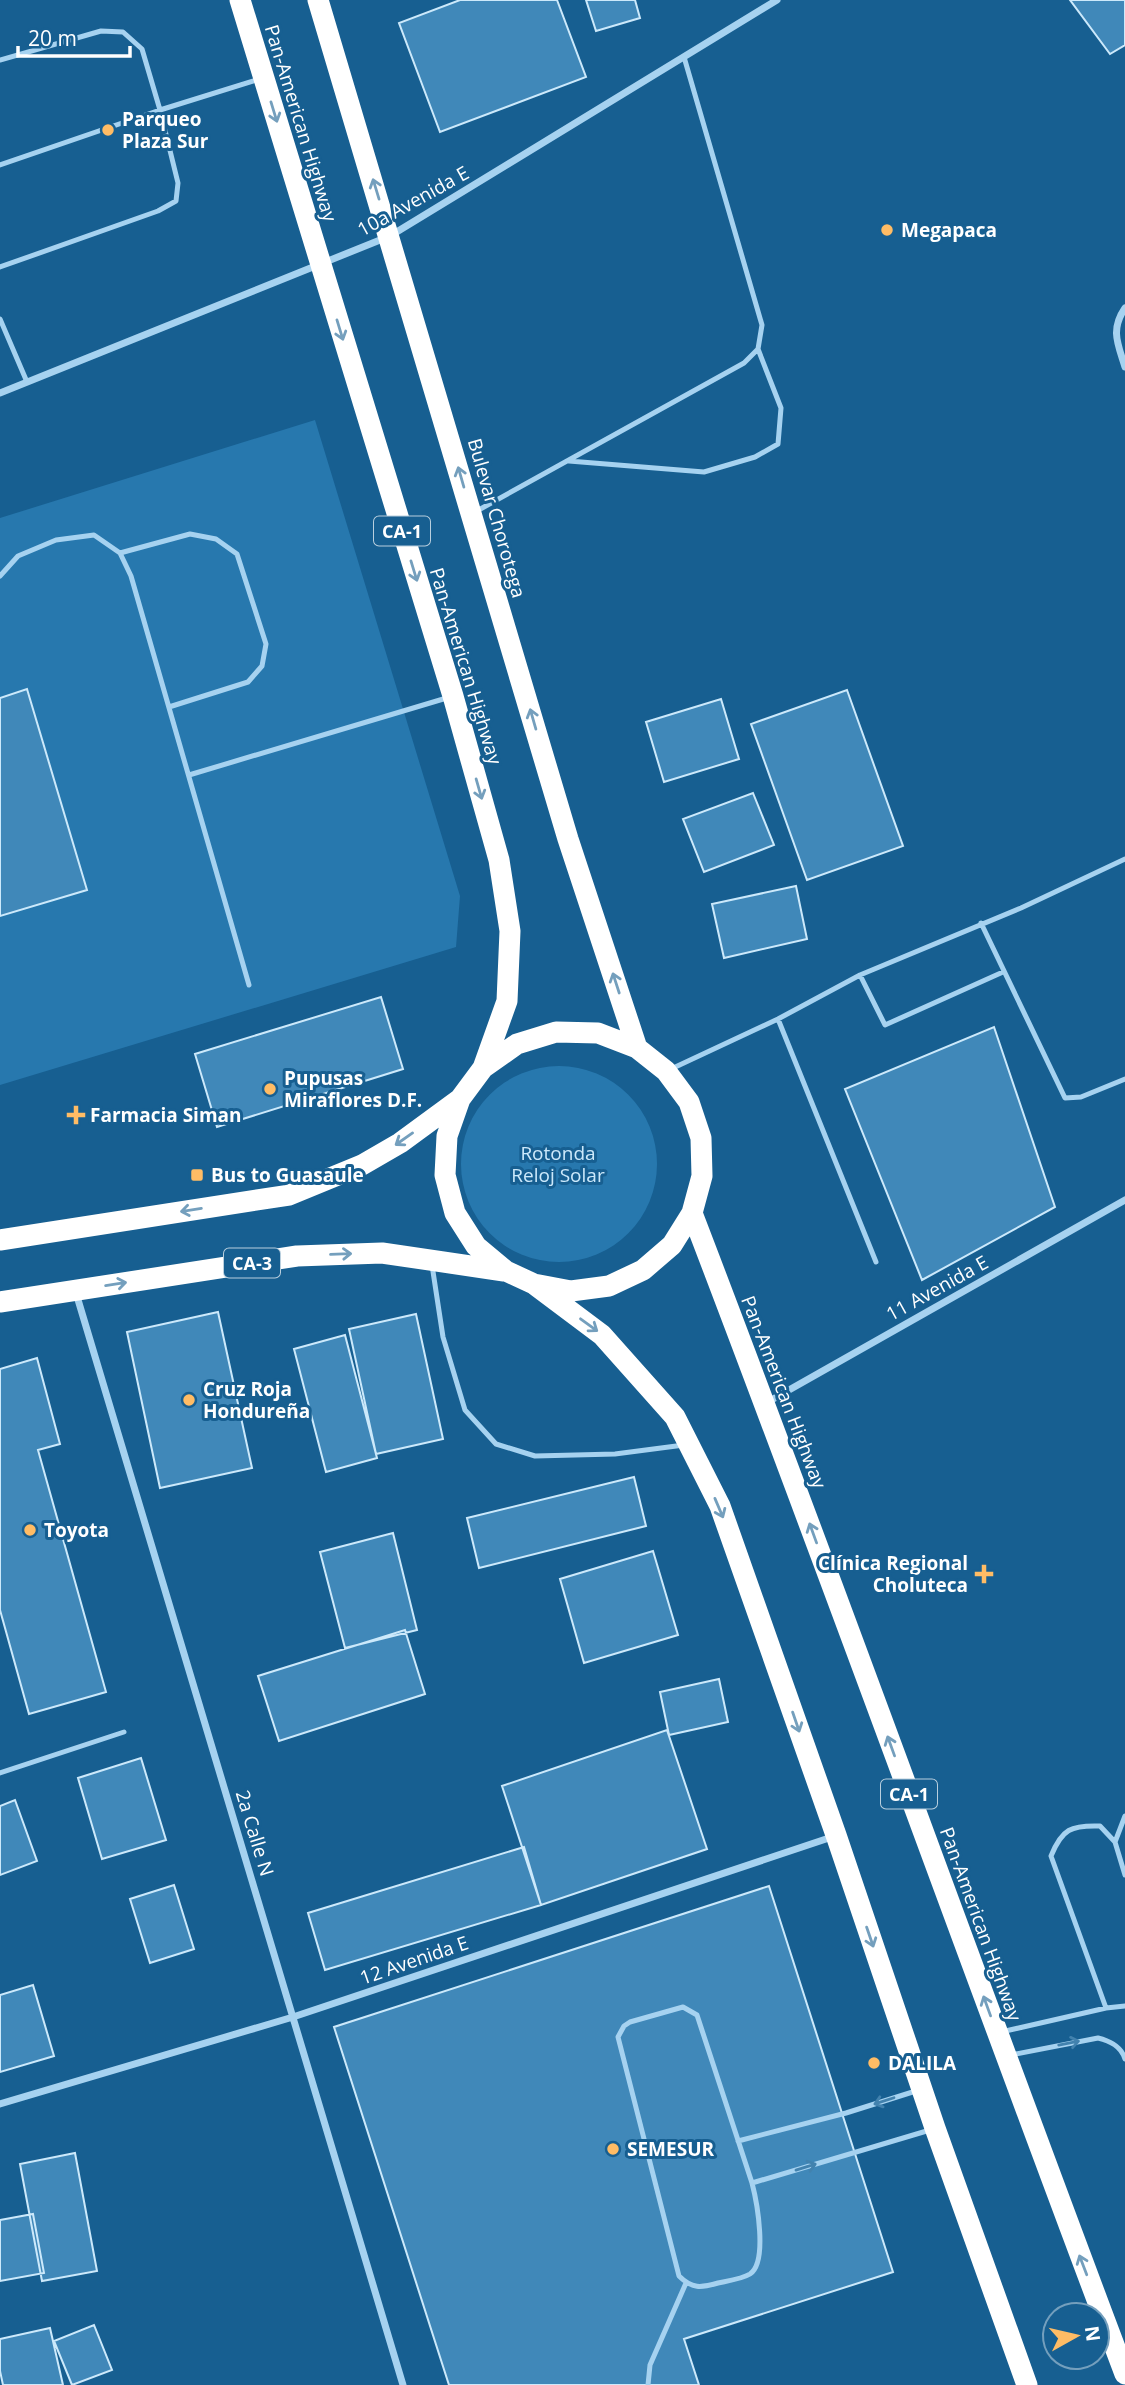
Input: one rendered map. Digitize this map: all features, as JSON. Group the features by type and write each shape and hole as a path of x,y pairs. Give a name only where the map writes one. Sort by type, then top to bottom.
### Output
{"highway":[{"name":"Pan-American Highway","path":"240,0 453,696 499,860 510,931 507,1000 483,1068"},
{"name":"Bulevar Chorotega","path":"318,0 568,839 637,1048"},
{"name":"CA-1","path":"534,1284 571,1291 609,1286 643,1270 672,1245 692,1213 702,1176 701,1138 689,1102 666,1071 637,1048 597,1033 556,1032 517,1044 483,1068 460,1099 447,1136 445,1175 455,1213 476,1246 506,1271 534,1284 602,1335 675,1417 689,1444 719,1506 836,1835 935,2129 1027,2385"},
{"path":"0,1240 289,1195 362,1165 400,1143 460,1099"},
{"name":"Pan-American Highway","path":"692,1213 765,1403 1004,2056 1125,2374"},
{"name":"CA-3","path":"0,1302 297,1256 382,1253 506,1271"}],"street":[{"name":"10a Avenida E","path":"0,393 390,236 777,0"},
{"path":"1125,309 1118,319 1115,336 1125,367"},
{"name":"11 Avenida E","path":"765,1403 1125,1200"},
{"name":"2a Calle N","path":"76,1290 403,2385"},
{"name":"12 Avenida E","path":"0,2104 293,2017 836,1835"}],"lane":[{"path":"0,60 101,31 123,32 142,49 178,183 176,201 158,211 0,267"},
{"path":"568,461 704,472 755,457 778,444 781,408 758,349 762,326 684,57"},
{"path":"0,164 263,78"},
{"path":"0,319 27,382"},
{"path":"472,514 744,363 758,349"},
{"path":"121,553 190,534 216,540 237,554 266,644 262,666 248,681 169,707"},
{"path":"0,576 18,556 56,540 94,535 121,553 131,576 249,985"},
{"path":"188,775 453,696"},
{"path":"666,1071 778,1019 860,975 1021,908 1125,859"},
{"path":"981,923 1065,1098 1081,1097 1125,1079"},
{"path":"860,975 885,1025 1003,972"},
{"path":"778,1019 876,1262"},
{"path":"431,1258 443,1337 465,1410 496,1444 535,1456 615,1454 689,1444"},
{"path":"0,1773 124,1732"},
{"path":"1115,1842 1125,1816"},
{"path":"1106,2008 1051,1856 1058,1837 1078,1826 1100,1826 1115,1842 1125,1875"},
{"path":"683,2007 697,2015 752,2183 757,2205 760,2259 755,2267 750,2274 701,2288 686,2283 679,2276 618,2037 624,2026 683,2007"},
{"path":"997,2033 1106,2008 1125,2007"},
{"path":"1004,2056 1098,2038 1111,2041 1123,2053 1125,2059"},
{"path":"738,2141 846,2113 922,2089"},
{"path":"752,2183 935,2129"},
{"path":"648,2385 650,2365 686,2283"}],"green space":[{"path":"315,420 460,896 456,947 0,1085 0,916 87,889 28,690 0,698 0,518"},
{"name":"Rotonda Reloj Solar","path":"559,1066 596,1074 628,1095 649,1127 657,1164 649,1201 628,1233 596,1254 559,1262 522,1254 490,1233 469,1201 461,1164 469,1127 490,1095 522,1074"}],"building":[{"path":"460,0 557,0 586,77 440,132 399,23"},
{"path":"586,0 635,0 640,18 596,31"},
{"path":"1070,0 1125,0 1125,45 1110,54"},
{"path":"27,689 87,890 0,916 0,698"},
{"path":"847,690 903,846 807,880 751,724"},
{"path":"721,699 739,759 664,782 646,722"},
{"path":"753,793 774,845 704,872 683,819"},
{"path":"796,886 807,939 724,958 712,904"},
{"path":"381,997 403,1069 217,1127 195,1054"},
{"path":"994,1027 1055,1207 922,1280 845,1089"},
{"name":"Cruz Roja Hondureña","path":"218,1312 252,1468 160,1488 127,1332"},
{"path":"416,1314 443,1439 376,1454 349,1329"},
{"path":"345,1335 377,1458 326,1472 294,1349"},
{"name":"Toyota","path":"37,1358 60,1444 38,1450 106,1692 29,1714 0,1610 0,1369"},
{"path":"634,1477 646,1526 479,1568 467,1518"},
{"path":"393,1533 417,1630 345,1648 320,1552"},
{"path":"653,1551 678,1635 584,1663 560,1579"},
{"path":"405,1630 425,1694 279,1741 258,1676"},
{"path":"719,1679 728,1722 669,1735 660,1692"},
{"path":"667,1730 707,1849 541,1905 502,1786"},
{"path":"141,1758 166,1840 102,1859 78,1778"},
{"path":"15,1800 37,1861 0,1875 0,1806"},
{"path":"524,1847 541,1905 325,1970 308,1913"},
{"path":"174,1885 194,1949 150,1963 130,1899"},
{"name":"SEMESUR","path":"769,1886 893,2272 684,2339 699,2385 449,2385 334,2027"},
{"path":"33,1985 54,2056 0,2072 0,1995"},
{"path":"75,2153 97,2271 42,2281 20,2164"},
{"path":"33,2214 44,2273 0,2281 0,2220"},
{"path":"94,2325 112,2370 72,2385 54,2341"},
{"path":"50,2328 63,2385 3,2385 0,2339"}],"place":[{"name":"Parqueo Plaza Sur","path":"108,130"},
{"name":"Megapaca","path":"887,230"},
{"name":"Pupusas Miraflores D.F.","path":"270,1089"},
{"name":"Farmacia Siman","path":"76,1115"},
{"name":"Bus to Guasaule","path":"197,1175"},
{"name":"Cruz Roja Hondureña","path":"189,1400"},
{"name":"Toyota","path":"30,1530"},
{"name":"Clínica Regional Choluteca","path":"984,1574"},
{"name":"DALILA","path":"874,2063"},
{"name":"SEMESUR","path":"613,2149"}]}
